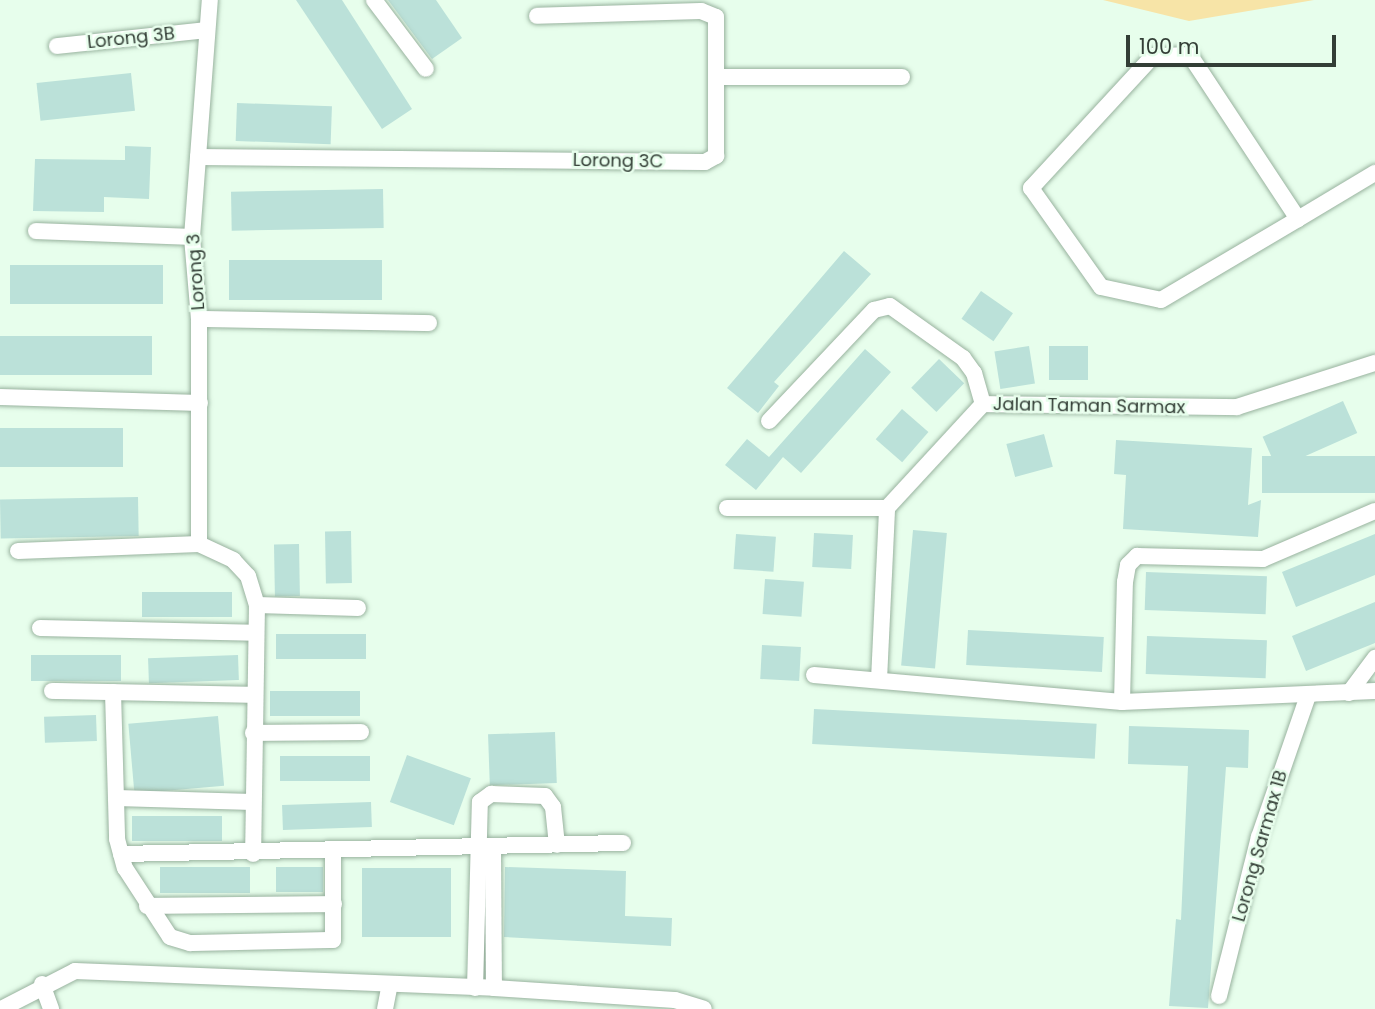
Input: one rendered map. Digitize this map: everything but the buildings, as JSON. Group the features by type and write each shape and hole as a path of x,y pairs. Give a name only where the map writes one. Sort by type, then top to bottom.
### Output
{"street":[{"name":"Lorong 3","path":"199,544 199,319 192,237 210,0"},
{"path":"374,0 426,69"},
{"name":"Lorong 3C","path":"198,157 705,163 716,156 719,143 718,20 713,15 537,16"},
{"name":"Lorong 3B","path":"57,46 206,30"},
{"path":"1297,219 1191,55 1153,56 1031,188 1101,287 1161,300 1375,173"},
{"path":"719,77 902,77"},
{"path":"36,231 192,237"},
{"path":"769,421 874,310 890,306 963,358 974,373 984,404"},
{"path":"199,319 429,323"},
{"name":"Jalan Taman Sarmax","path":"887,508 984,404 1237,407 1375,363"},
{"path":"0,397 200,402"},
{"path":"727,508 887,508 879,680"},
{"path":"1122,702 1125,582 1128,565 1137,556 1263,559 1375,511"},
{"path":"18,551 199,544 233,560 248,576 257,605 253,695 253,855"},
{"path":"257,605 358,608"},
{"path":"40,628 254,633"},
{"path":"1349,693 1375,658"},
{"path":"814,675 1122,702 1307,698 1375,691"},
{"path":"52,691 253,695"},
{"path":"113,692 116,798 121,853 147,906 170,937 190,943 333,940 333,853"},
{"name":"Lorong Sarmax 1B","path":"1219,996 1259,837 1307,698"},
{"path":"253,733 361,732"},
{"path":"475,988 475,850 480,802 491,794 532,792 545,796 553,807 556,845"},
{"path":"116,798 253,802"},
{"path":"121,853 253,855 475,850 624,843"},
{"path":"493,849 494,988"},
{"path":"147,906 334,904"},
{"path":"1,1009 43,984 75,971 494,988 675,1000 704,1009"},
{"path":"43,984 51,1009"},
{"path":"385,1009 390,984"}],"shaded area":[{"path":"1103,0 1314,0 1189,21"}]}
